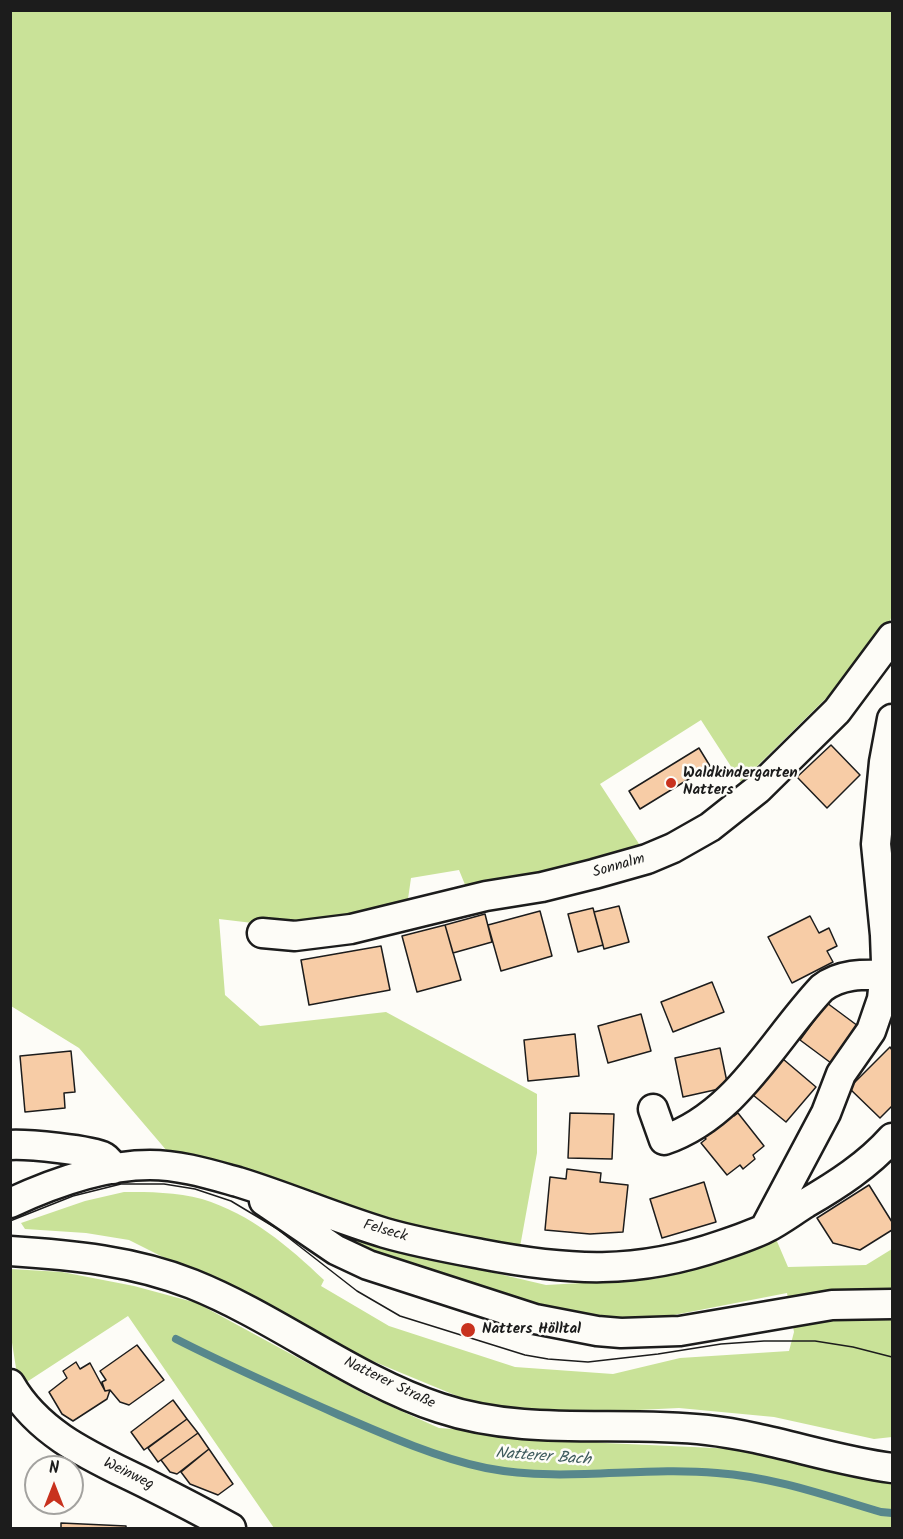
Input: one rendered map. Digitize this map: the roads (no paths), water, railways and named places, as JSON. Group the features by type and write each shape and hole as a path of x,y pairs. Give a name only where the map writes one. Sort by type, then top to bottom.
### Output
{"street":[{"name":"Sonnalm","path":"262,933 295,936 351,930 486,896 542,887 603,872 647,859 673,848 710,827 758,789 837,711 892,637"},
{"path":"765,1228 823,1120 844,1068 867,1038 882,999 885,975 885,935 876,844 885,752 892,719"},
{"path":"653,1109 664,1140 687,1131 720,1108 748,1080 822,988 831,981 849,976 885,975"},
{"name":"Felseck","path":"10,1203 65,1181 113,1168 139,1165 170,1166 195,1170 277,1194 388,1234 466,1251 544,1265 598,1268 655,1264 705,1251 765,1228 819,1196 865,1164 892,1138"},
{"path":"10,1145 44,1146 100,1155 106,1158 113,1168"},
{"path":"241,1183 336,1250 368,1265 535,1318 597,1331 621,1333 680,1331 832,1305 892,1304"},
{"name":"Natterer Straße","path":"10,1251 70,1255 100,1260 135,1267 192,1284 266,1319 390,1388 431,1405 461,1414 544,1425 648,1426 708,1430 739,1434 852,1461 892,1468"},
{"name":"Weinweg","path":"10,1384 30,1413 62,1440 231,1528"}],"waterway":[{"name":"Natterer Bach","path":"176,1339 256,1378 373,1429 429,1452 467,1464 544,1474 688,1471 738,1475 780,1483 881,1512 892,1513"}],"tram line":[{"path":"10,1221 73,1196 121,1184 164,1184 195,1189 231,1201 276,1228 357,1291 400,1316 525,1355 588,1362 721,1344 815,1341 853,1347 892,1357"}],"place":[{"name":"Waldkindergarten Natters","path":"671,783"},
{"name":"Natters Hölltal","path":"468,1330"}]}
